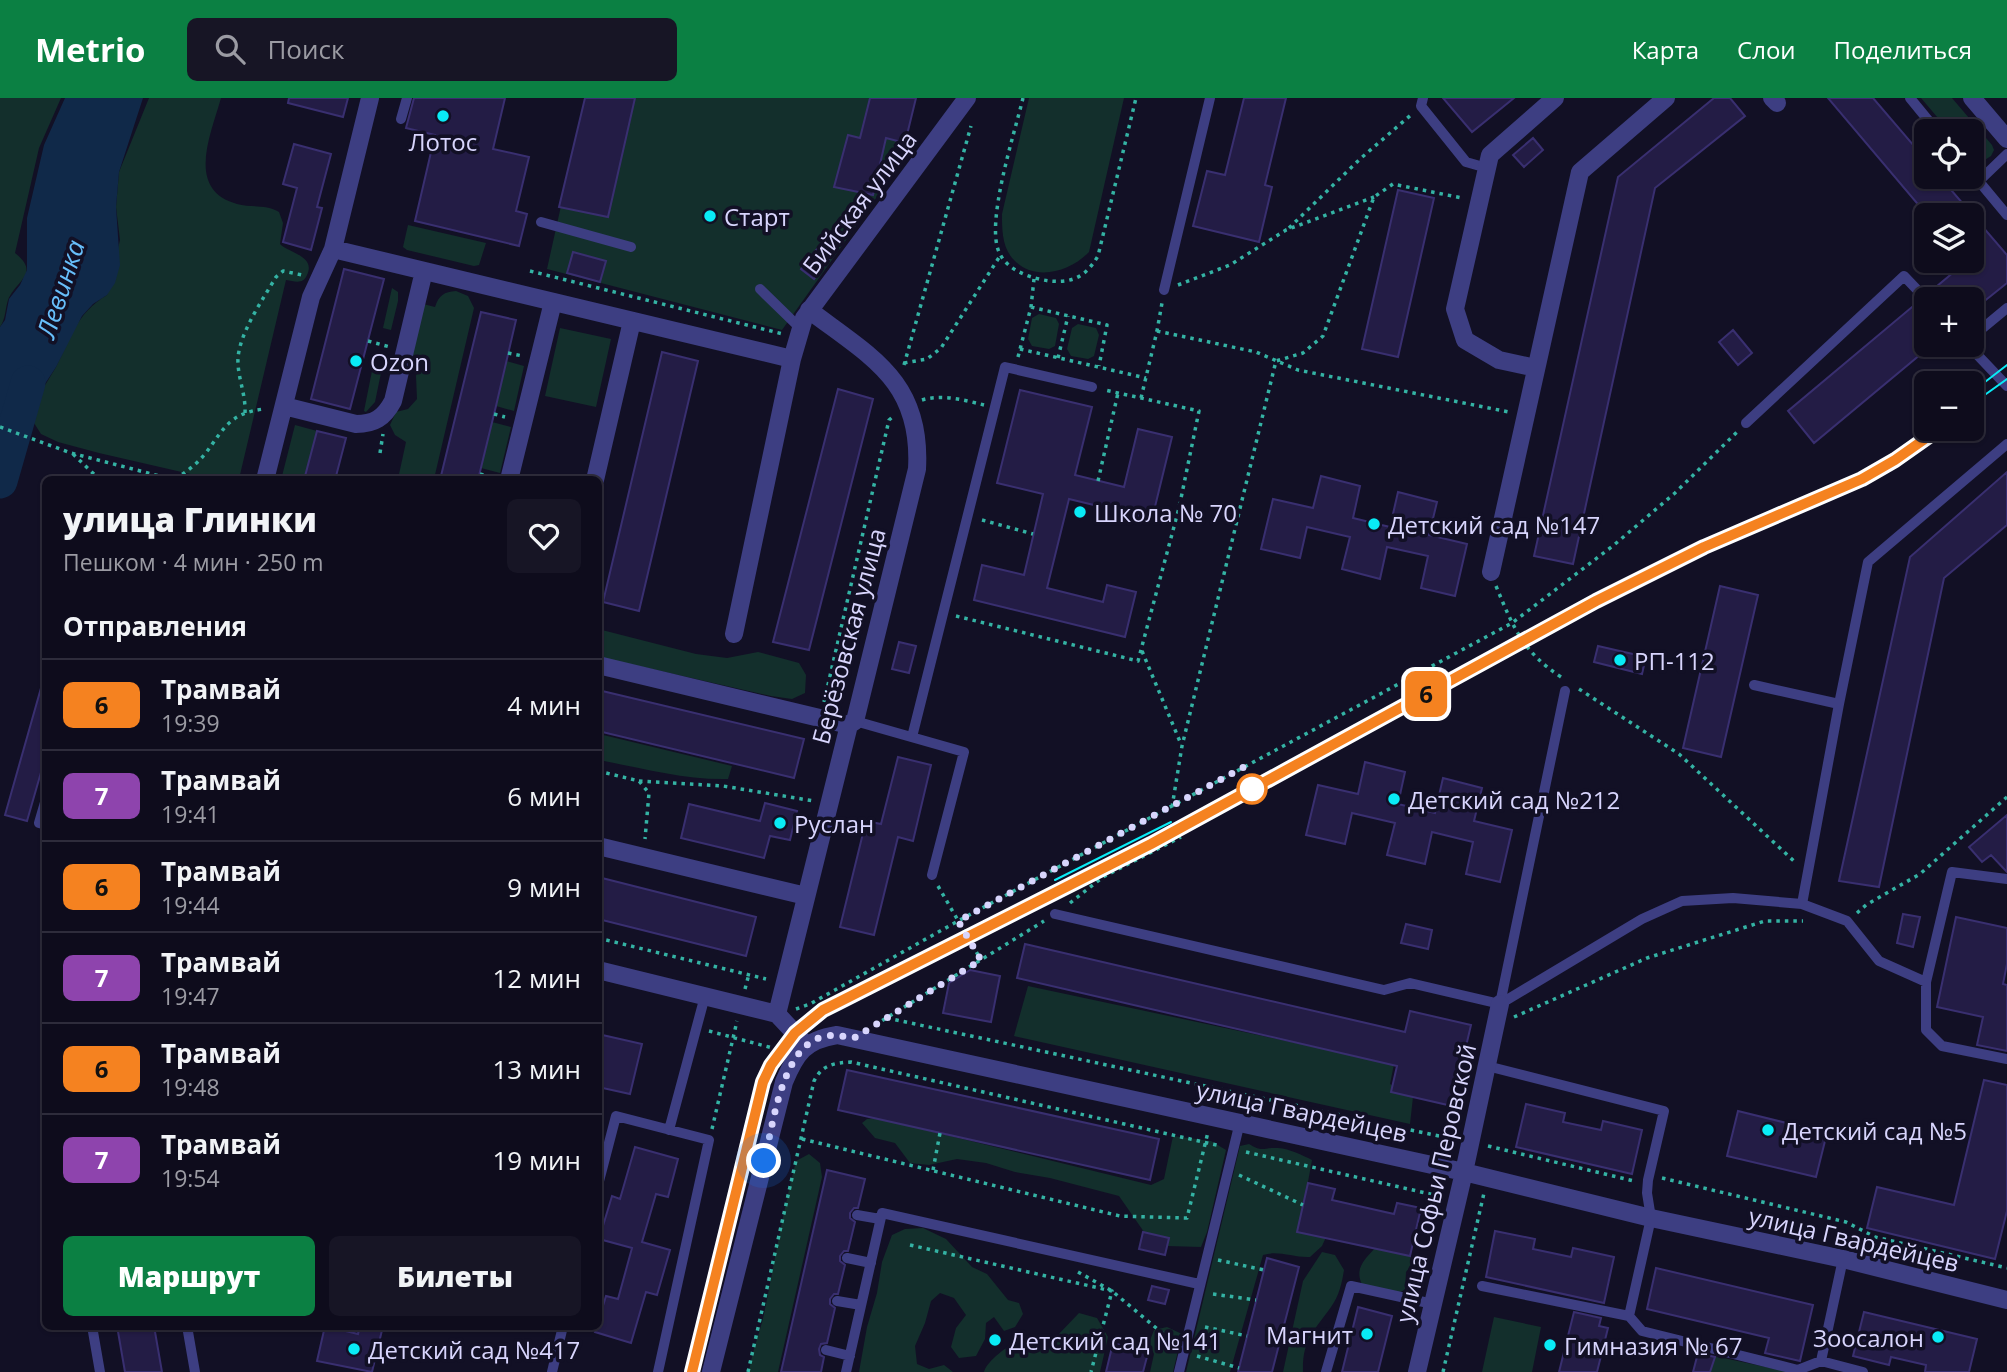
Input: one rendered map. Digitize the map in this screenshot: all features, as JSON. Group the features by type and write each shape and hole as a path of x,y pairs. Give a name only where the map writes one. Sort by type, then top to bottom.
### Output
{"street":[{"path":"266,476 311,297 333,249 370,98"},
{"name":"Бийская улица","path":"734,634 799,333 809,310 967,98"},
{"path":"1536,368 1499,360 1465,340 1455,309 1490,155 1555,98"},
{"path":"1491,572 1580,172 1666,98"},
{"path":"1972,98 2005,131"},
{"path":"333,249 792,359"},
{"path":"284,406 356,424 379,420 393,401 424,271"},
{"path":"510,476 553,302"},
{"name":"Берёзовская улица","path":"777,1014 917,469 917,436 908,405 895,382 878,363 809,310"},
{"path":"596,476 632,321"},
{"path":"602,666 852,723"},
{"path":"602,847 806,896"},
{"path":"602,971 777,1014 802,1050 784,1082 711,1372"},
{"name":"улица Софьи Перовской","path":"1417,1372 1500,1004"},
{"name":"улица Гвардейцев","path":"802,1050 820,1038 837,1035 854,1038 1464,1172 1651,1218 1843,1259 2007,1300"}],"lane":[{"path":"401,119 407,98"},
{"path":"1164,290 1210,98"},
{"path":"1910,98 1927,119"},
{"path":"1422,102 1466,162 1487,168"},
{"path":"1984,171 2007,154"},
{"path":"1984,188 2007,215"},
{"path":"541,222 631,247"},
{"path":"1746,423 1904,276 1914,287"},
{"path":"760,289 799,333"},
{"path":"1984,327 2007,308"},
{"path":"1979,357 2007,386"},
{"path":"912,737 1005,367 1092,387"},
{"path":"1802,904 1868,562 2007,444"},
{"path":"1754,685 1839,704"},
{"path":"1500,1004 1565,691"},
{"path":"852,723 964,752 932,876"},
{"path":"2007,879 1952,872 1926,982 1926,1030 1942,1046 2007,1059"},
{"path":"1055,914 1384,990 1410,983 1500,1004 1642,919 1682,901 1733,898 1802,904 1847,921 1879,961 1926,982"},
{"path":"669,1130 705,996"},
{"path":"1487,1066 1664,1111 1648,1180 1651,1218 1629,1316"},
{"path":"602,1170 616,1116 709,1140 658,1372"},
{"path":"1179,1372 1240,1122"},
{"path":"846,1372 882,1213 1199,1288"},
{"path":"857,1214 880,1219"},
{"path":"847,1258 871,1263"},
{"path":"1821,1361 1843,1259"},
{"path":"1326,1372 1351,1286 1433,1304"},
{"path":"1482,1286 1629,1316 1642,1331 1798,1370 1821,1361 1863,1372"},
{"path":"837,1301 861,1306"},
{"path":"93,1330 100,1372"},
{"path":"188,1330 195,1372"},
{"path":"551,1372 562,1330"},
{"path":"825,1350 850,1356"}],"path":[{"path":"1023,98 994,218 995,240 1000,256 1034,279 1055,281 1078,278 1089,271 1098,256 1136,98"},
{"path":"1286,230 1422,102"},
{"path":"905,374 904,363 971,124"},
{"path":"1141,398 1164,290 1230,265 1286,230 1374,197 1393,184 1479,201"},
{"path":"1276,361 1303,353 1323,336 1374,197"},
{"path":"904,363 927,359 941,348 1000,256"},
{"path":"245,413 244,388 239,369 240,348 275,276 288,271 318,279"},
{"path":"530,271 799,333"},
{"path":"1015,369 1031,307 1034,279"},
{"path":"1031,307 1107,325 1099,367"},
{"path":"1058,358 1068,316"},
{"path":"1157,331 1256,352 1298,370 1526,415"},
{"path":"1020,349 1146,378"},
{"path":"1172,807 1182,746 1276,361"},
{"path":"943,613 1138,661 1179,508 1199,411 1092,387"},
{"path":"1098,481 1118,393"},
{"path":"821,718 889,420 908,405 928,398 968,401"},
{"path":"180,476 192,468 227,423 245,413 284,406"},
{"path":"777,1014 810,1004 958,921 1511,623 1615,545 1746,423"},
{"path":"0,427 72,453 163,476"},
{"path":"72,453 96,476"},
{"path":"480,474 486,476"},
{"path":"967,516 1033,534"},
{"path":"1491,572 1521,642 1540,663 1679,754 1808,874"},
{"path":"1141,650 1182,746"},
{"path":"602,772 639,781 723,786 829,804"},
{"path":"639,781 649,793 644,857"},
{"path":"1847,921 1866,905 1920,874 2007,797"},
{"path":"854,1038 1055,914 1103,877 1181,837"},
{"path":"932,876 981,960"},
{"path":"1495,1026 1647,958 1765,921 1806,921"},
{"path":"602,939 785,983"},
{"path":"709,1140 749,974"},
{"path":"887,1018 1471,1142 1635,1182 1661,1178 1833,1219 1875,1237 2007,1268"},
{"path":"697,1028 802,1050"},
{"path":"748,1372 814,1082 820,1071 829,1065 850,1062 1482,1205"},
{"path":"802,1139 1120,1216 1187,1218 1212,1116"},
{"path":"933,1171 940,1133"},
{"path":"1228,1170 1303,1205"},
{"path":"1443,1372 1488,1178"},
{"path":"910,1245 1112,1291"},
{"path":"1206,1257 1264,1270"},
{"path":"1078,1272 1112,1291 1183,1352 1238,1368"},
{"path":"1199,1288 1256,1300"},
{"path":"1091,1372 1112,1291"},
{"path":"1190,1324 1247,1336"}],"green space":[{"path":"0,98 61,98 39,148 15,253 26,266 26,272 8,300 0,327"},
{"path":"149,98 221,98 206,159 206,174 211,187 221,197 237,204 279,212 283,223 280,244 308,263 309,269 303,280 286,280 240,476 199,476 99,453 58,442 41,434 34,423 41,393 81,318 107,295 120,240 116,207 119,172"},
{"name":"Старт","path":"585,98 916,98 905,143 906,156 782,330 547,269"},
{"path":"1029,98 1124,98 1089,252 1073,264 1053,272 1033,271 1015,261 1007,251 1003,233 1002,214"},
{"path":"1921,98 1952,98 1970,119 1939,119"},
{"path":"1984,136 1994,150 1984,160"},
{"path":"408,225 486,243 479,265 407,250 403,247"},
{"path":"392,288 398,292 398,301 391,330 383,328"},
{"path":"456,291 468,296 474,308 435,476 399,476 406,442 395,435 390,425 396,412 408,409 417,399 416,376 421,358 411,355 423,304 435,307 442,295"},
{"path":"1039,314 1056,318 1059,324 1055,346 1049,349 1032,346 1028,339 1032,318"},
{"path":"1078,324 1096,328 1099,335 1094,356 1088,359 1071,356 1067,349 1072,328"},
{"path":"560,328 611,339 596,407 545,396"},
{"path":"506,361 524,366 514,411 496,406"},
{"path":"372,371 381,373 375,402 366,412 364,411"},
{"path":"492,422 511,427 500,473 481,468"},
{"path":"295,425 317,431 305,476 282,476"},
{"path":"602,630 696,654 727,658 758,652 799,663 806,675 805,693 792,699 602,658"},
{"path":"602,735 732,766 728,779 663,773 602,761"},
{"path":"1028,986 1394,1064 1390,1084 1413,1097 1410,1124 1014,1036"},
{"path":"876,1118 1151,1185 1164,1179 1173,1136 1211,1141 1226,1150 1201,1247 1167,1246 1151,1242 1119,1196 986,1163 957,1159 929,1165 910,1163 895,1143 875,1138 862,1123"},
{"path":"1249,1144 1260,1149 1287,1150 1312,1160 1301,1220 1327,1235 1322,1246 1310,1257 1274,1253 1263,1255 1230,1372 1186,1372 1240,1146"},
{"path":"809,1154 820,1163 822,1177 778,1372 749,1372 796,1161"},
{"path":"923,1228 946,1239 972,1267 987,1274 1008,1300 1019,1303 1023,1314 1015,1327 1004,1331 994,1317 986,1323 985,1339 976,1356 959,1358 951,1347 956,1328 966,1315 954,1298 940,1293 931,1301 915,1346 917,1364 929,1369 944,1365 953,1372 859,1372 882,1262 892,1235 905,1229"},
{"path":"1378,1245 1396,1248 1416,1259 1406,1272 1405,1290 1386,1297 1366,1292 1359,1272 1363,1262"},
{"path":"1322,1252 1335,1255 1344,1270 1340,1289 1307,1344 1303,1372 1283,1372 1303,1281"},
{"path":"1079,1313 1097,1318 1108,1337 1100,1372 984,1372 997,1355 1012,1344 1033,1335 1056,1337"},
{"path":"1494,1317 1541,1327 1532,1372 1482,1372"},
{"path":"1167,1327 1182,1334 1173,1372 1150,1372 1154,1354 1149,1343 1154,1330"},
{"path":"1714,1356 1790,1372 1710,1372"}],"water":[{"path":"65,98 143,98 119,172 116,207 120,265 115,283 107,295 93,304 82,316 56,367 39,393 31,416 24,424 14,428 0,418 0,327 5,320 9,299 27,270 27,218 44,145"}],"building":[{"path":"289,98 348,98 343,117 288,103"},
{"path":"414,98 505,98 493,149 529,157 516,211 527,214 519,246 415,221 435,135 406,128"},
{"path":"585,98 635,98 608,217 559,207"},
{"path":"870,98 916,98 905,143 886,138 873,195 834,187 848,135 860,138"},
{"path":"1244,98 1286,98 1265,185 1272,187 1259,242 1193,226 1207,171 1225,175"},
{"path":"1443,98 1514,98 1472,132"},
{"path":"1714,98 1730,98 1745,116 1655,188 1573,564 1534,556 1618,177"},
{"path":"1828,98 1873,98 1914,146 1914,189 1950,189 1962,203 1917,203"},
{"path":"1533,138 1543,150 1524,167 1513,155"},
{"path":"294,144 331,154 317,207 322,208 311,250 283,242 297,188 283,184"},
{"path":"1398,190 1434,198 1398,357 1362,349"},
{"path":"1984,228 2007,255 2007,283 1984,301 1984,287 1936,287 1953,273 1984,273"},
{"path":"817,249 830,258 814,279 801,269"},
{"path":"573,252 606,261 600,282 567,273"},
{"path":"344,269 384,279 350,409 311,399"},
{"path":"1914,305 1914,357 1917,357 1814,443 1788,411"},
{"path":"481,312 516,320 479,476 441,476"},
{"path":"1733,330 1752,353 1738,365 1719,342"},
{"path":"662,352 698,361 639,611 603,602"},
{"path":"838,389 873,399 809,650 773,642"},
{"path":"1020,390 1092,407 1075,475 1124,487 1138,429 1172,437 1152,519 1069,499 1047,588 1103,602 1107,585 1136,592 1125,637 974,600 982,565 1024,575 1043,494 997,483"},
{"path":"317,431 346,438 336,476 305,476"},
{"path":"2007,472 2007,525 1944,578 1879,887 1839,881 1910,557"},
{"path":"1321,476 1360,486 1353,518 1390,527 1398,492 1437,502 1429,535 1467,544 1455,596 1421,588 1428,556 1387,547 1380,579 1342,569 1350,537 1307,527 1300,558 1261,549 1273,499 1313,508"},
{"path":"1720,586 1758,595 1721,757 1683,748"},
{"path":"899,642 916,646 909,673 892,669"},
{"name":"РП-112","path":"1598,646 1646,657 1642,674 1594,662"},
{"path":"42,688 42,769 27,821 5,815"},
{"path":"602,691 804,739 794,778 602,732"},
{"path":"898,757 931,765 913,841 898,837 874,935 840,927 866,821 881,824"},
{"path":"1365,762 1405,772 1398,804 1435,813 1443,778 1482,788 1474,821 1512,830 1500,882 1466,874 1473,842 1432,832 1425,864 1387,855 1395,823 1352,813 1345,844 1306,835 1318,785 1358,794"},
{"path":"765,803 797,811 790,840 770,836 764,858 681,838 689,804 760,821"},
{"path":"2007,815 2007,872 1991,855 1982,862 1969,847"},
{"path":"602,878 756,917 746,956 602,920"},
{"path":"1903,914 1920,917 1913,947 1897,943"},
{"path":"1956,917 2007,928 2007,964 2003,984 2007,985 2007,1051 1977,1045 1983,1017 1937,1007"},
{"path":"1406,924 1432,930 1428,949 1401,943"},
{"path":"1025,944 1405,1032 1410,1011 1471,1025 1452,1106 1391,1092 1397,1066 1017,978"},
{"path":"970,970 1000,976 991,1022 943,1013 949,983"},
{"path":"602,1035 642,1044 630,1094 602,1088"},
{"path":"847,1070 1159,1139 1150,1180 838,1110"},
{"path":"1984,1080 2007,1085 2007,1211 1995,1259 1867,1228 1877,1187 1954,1205"},
{"path":"1526,1104 1565,1113 1563,1122 1601,1130 1603,1121 1642,1130 1632,1174 1516,1147"},
{"path":"1738,1111 1827,1133 1816,1177 1727,1156"},
{"path":"635,1147 678,1159 668,1197 656,1194 642,1242 670,1250 657,1295 646,1292 631,1343 595,1332 602,1330 602,1309 606,1296 618,1299 632,1248 602,1240 602,1229 612,1196 620,1199"},
{"path":"827,1170 865,1179 858,1208 854,1208 850,1213 850,1218 855,1222 848,1251 844,1251 840,1256 840,1261 845,1265 838,1294 834,1294 830,1299 830,1304 835,1308 827,1343 821,1344 819,1349 820,1355 824,1357 821,1372 781,1372"},
{"path":"1308,1183 1335,1189 1332,1200 1394,1214 1397,1203 1421,1208 1410,1256 1297,1232"},
{"path":"1495,1231 1535,1239 1533,1249 1571,1257 1573,1248 1614,1257 1604,1303 1486,1277"},
{"path":"1143,1232 1169,1238 1165,1255 1139,1249"},
{"path":"1267,1258 1299,1267 1272,1372 1238,1372"},
{"path":"1656,1268 1813,1305 1800,1361 1765,1353 1769,1338 1647,1309"},
{"path":"1152,1286 1169,1290 1165,1304 1148,1300"},
{"path":"1358,1307 1392,1316 1378,1372 1342,1372"},
{"path":"1574,1312 1601,1318 1599,1326 1608,1328 1597,1372 1559,1372"},
{"path":"1864,1312 1977,1339 1969,1372 1925,1372 1926,1365 1891,1357 1889,1365 1853,1356"},
{"path":"118,1330 155,1330 162,1372 125,1372"},
{"path":"324,1330 358,1334 359,1330 382,1330 372,1372 317,1361"},
{"path":"1113,1343 1148,1353 1143,1372 1106,1372"},
{"path":"1698,1353 1715,1357 1710,1372 1693,1372"}],"waterway":[{"name":"Левинка","path":"0,481 28,383"}],"tram line":[{"path":"1984,383 2007,365"},
{"path":"1984,395 2007,379"},
{"path":"692,1372 763,1082 771,1065 795,1033 823,1010 1151,843 1596,601 1704,547 1862,479 1922,441"},
{"name":"6","path":"692,1372 763,1082 771,1065 795,1033 823,1010 1151,844 1596,601 1704,547 1862,479 1922,441"},
{"path":"1055,880 1171,822"}],"place":[{"name":"Лотос","path":"443,116"},
{"name":"Старт","path":"710,216"},
{"name":"Ozon","path":"356,361"},
{"name":"Школа № 70","path":"1080,512"},
{"name":"Детский сад №147","path":"1374,524"},
{"name":"РП-112","path":"1620,660"},
{"name":"Детский сад №212","path":"1394,799"},
{"name":"Руслан","path":"780,823"},
{"name":"Детский сад №5","path":"1768,1130"},
{"name":"Магнит","path":"1367,1334"},
{"name":"Зоосалон","path":"1938,1337"},
{"name":"Детский сад №141","path":"995,1340"},
{"name":"Гимназия № 67","path":"1550,1345"},
{"name":"Детский сад №417","path":"354,1349"}],"route":[{"path":"764,1161 789,1068 806,1045 820,1038 837,1035 854,1038 981,960 958,921 1244,767 1252,789"}]}
